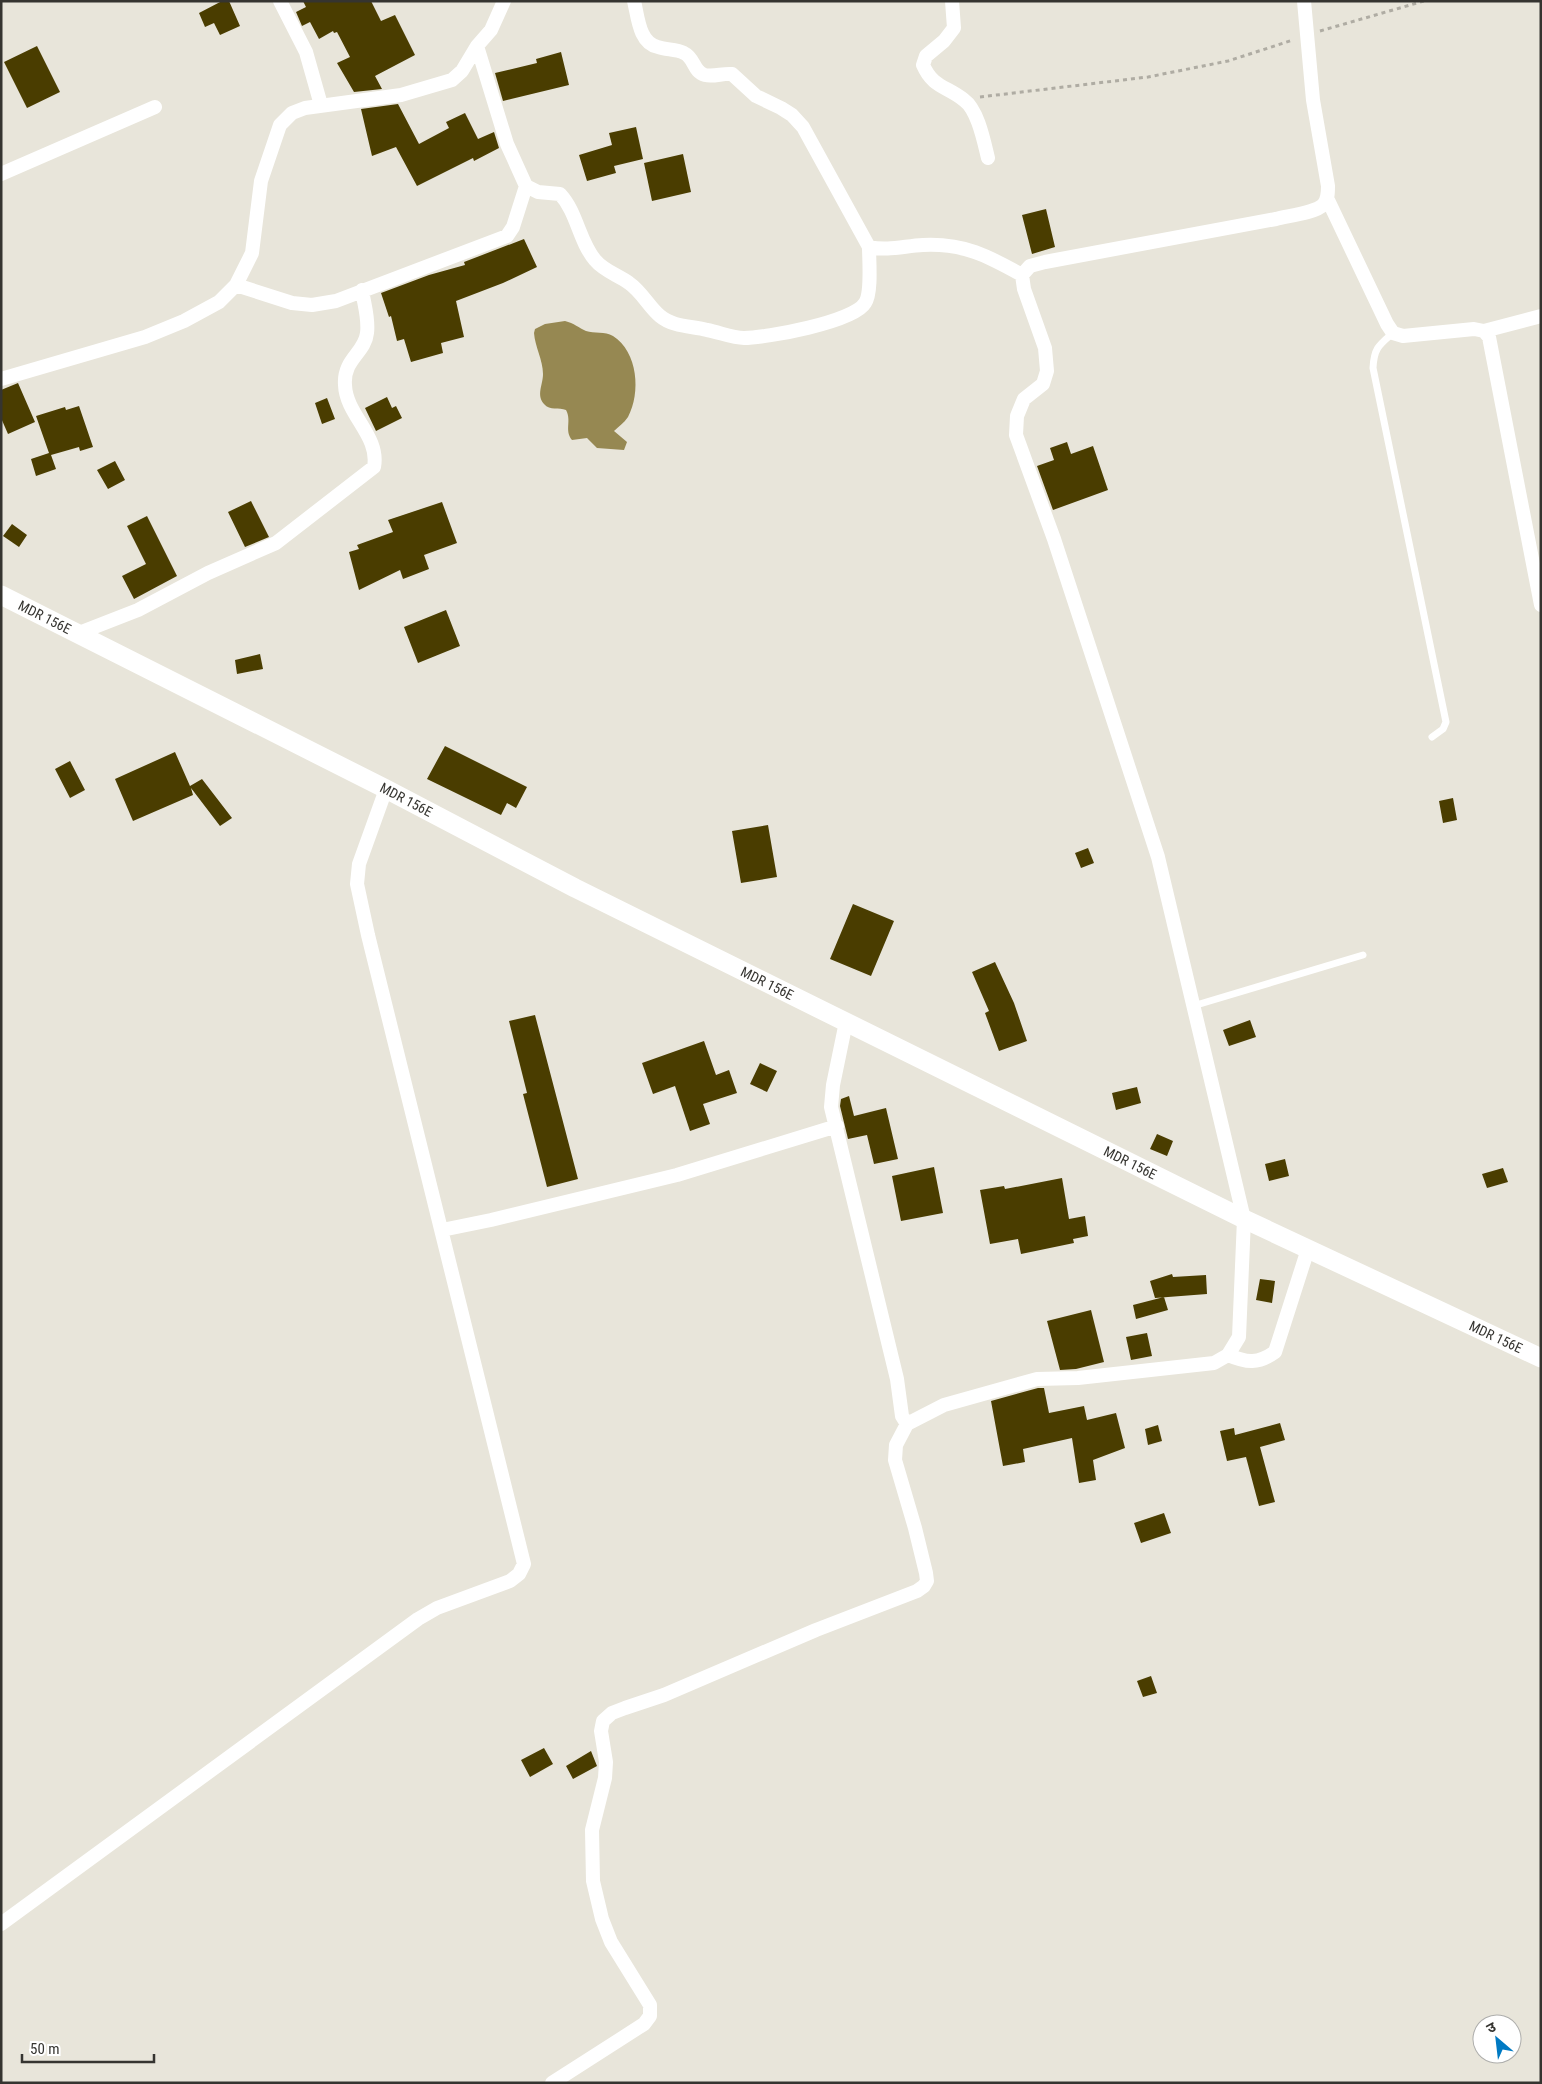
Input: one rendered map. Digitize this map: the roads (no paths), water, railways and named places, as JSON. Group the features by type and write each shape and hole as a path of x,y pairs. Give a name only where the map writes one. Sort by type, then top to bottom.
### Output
{"main road":[{"name":"MDR 156E","path":"1,595 80,633 386,789 575,888 1244,1219 1541,1358"}],"street":[{"path":"280,1 306,52 321,105"},
{"path":"1,378 145,338 184,321 219,302 236,285 252,253 261,181 280,125 292,113 321,105 401,95 452,80 462,72 477,46 491,30 504,1"},
{"path":"477,46 507,144 526,186 538,192 560,194 568,202 595,260 609,272 629,283 661,317 672,323 741,338 762,337 824,324 854,312 865,304 868,294 869,247 802,127 792,115 756,96 732,74 702,75 696,71 688,56 681,52 655,47 646,40 641,31 634,1"},
{"path":"952,1 954,28 944,41 926,56 923,65 928,76 942,87 965,100 982,132 988,158"},
{"path":"552,2083 644,2024 650,2016 650,2005 644,1993 610,1942 602,1920 593,1881 592,1830 605,1778 606,1762 601,1730 603,1721 612,1713 664,1695 816,1630 917,1591 924,1586 927,1581 926,1573 895,1460 896,1445 907,1424 944,1405 1037,1378 1078,1378 1214,1363 1228,1356 1239,1337 1244,1219 1155,849 1054,539 1016,435 1016,416 1024,400 1043,384 1047,371 1045,348 1024,289 1022,275 1030,266 1045,262 1314,210 1322,206 1327,198 1328,186 1313,100 1304,1"},
{"path":"1,174 155,107"},
{"path":"236,285 292,303 312,305 336,301 506,236 513,227 526,186"},
{"path":"1327,198 1393,333 1403,336 1474,329 1484,331 1541,316"},
{"path":"869,247 883,250 924,245 965,248 988,256 1022,275"},
{"path":"80,633 138,610 208,572 276,542 374,467 376,457 370,439 353,410 344,386 347,365 361,347 367,334 362,290"},
{"path":"1484,331 1489,337 1492,347 1541,605"},
{"path":"1,1924 418,1619 438,1608 510,1581 519,1574 524,1564 357,884 359,864 386,789"},
{"path":"846,1022 833,1085 831,1107 896,1379 902,1416 907,1424"},
{"path":"442,1230 677,1175 837,1126"},
{"path":"1228,1356 1252,1361 1265,1359 1275,1352 1308,1249"}],"lane":[{"path":"1393,333 1377,347 1373,356 1373,368 1446,722 1443,729 1432,738"},
{"path":"1193,1006 1363,955"}]}
